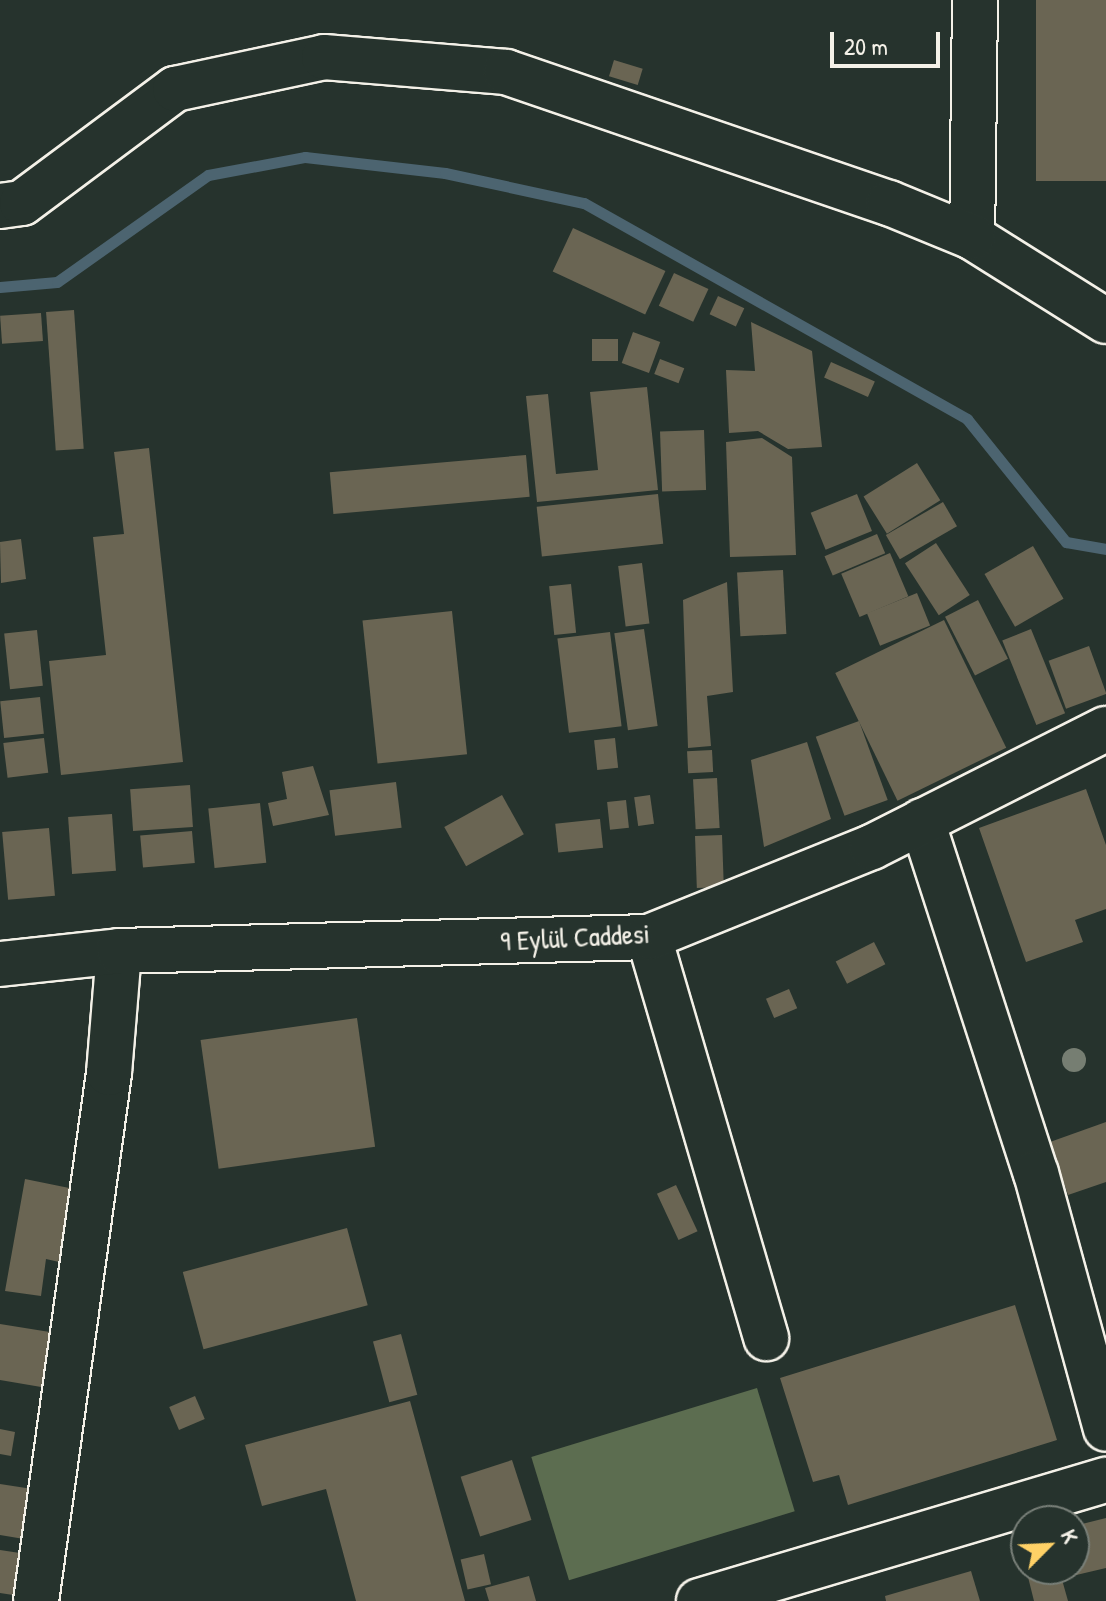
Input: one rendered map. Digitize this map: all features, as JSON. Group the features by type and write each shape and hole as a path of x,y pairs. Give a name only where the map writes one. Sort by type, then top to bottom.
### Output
{"street":[{"path":"972,237 975,0"},
{"path":"0,206 22,203 175,89 324,57 506,72 889,203 972,237 1106,321"},
{"name":"9 Eylül Caddesi","path":"0,964 119,951 649,937 922,821 1106,729"},
{"path":"922,821 1036,1173 1106,1429"},
{"path":"649,937 766,1338"},
{"path":"36,1601 109,1073 119,951"},
{"path":"699,1601 1106,1480"}],"green space":[{"path":"757,1388 795,1511 569,1580 531,1457"}],"building":[{"path":"1036,0 1106,0 1106,181 1036,181"},
{"path":"614,60 643,69 638,85 609,76"},
{"path":"573,228 665,271 645,315 553,272"},
{"path":"674,273 708,289 693,322 659,306"},
{"path":"718,296 744,308 736,326 710,314"},
{"path":"74,310 84,449 56,451 46,312"},
{"path":"41,313 43,341 2,344 0,316"},
{"path":"751,322 812,351 822,447 788,449 758,431 729,433 726,370 755,371"},
{"path":"633,332 660,342 649,373 622,363"},
{"path":"592,339 618,339 618,361 592,361"},
{"path":"660,359 684,368 679,383 654,374"},
{"path":"831,362 875,382 868,397 824,378"},
{"path":"647,387 658,490 537,502 526,396 548,394 556,474 598,470 590,392"},
{"path":"704,430 706,490 662,491 660,432"},
{"path":"762,438 792,457 796,555 730,557 726,442"},
{"path":"149,448 183,762 61,775 49,661 106,655 93,537 124,534 114,452"},
{"path":"526,455 530,497 333,514 330,472"},
{"path":"917,463 940,500 887,534 864,496"},
{"path":"658,494 663,544 542,556 537,507"},
{"path":"857,494 872,531 826,550 811,513"},
{"path":"943,502 957,526 900,559 886,535"},
{"path":"877,534 885,553 833,576 825,556"},
{"path":"21,539 26,579 1,583 0,542"},
{"path":"936,543 970,595 939,615 905,563"},
{"path":"1033,546 1064,599 1015,627 985,574"},
{"path":"890,553 908,596 860,617 841,574"},
{"path":"642,563 649,624 626,626 618,566"},
{"path":"783,570 786,634 740,636 737,572"},
{"path":"727,582 733,692 707,696 711,746 688,748 683,600"},
{"path":"571,584 576,633 554,635 549,586"},
{"path":"917,593 930,625 880,646 867,613"},
{"path":"978,600 1008,659 975,676 945,617"},
{"path":"452,611 467,754 378,764 362,620"},
{"path":"944,620 1006,748 897,801 835,673"},
{"path":"644,629 658,726 628,730 614,633"},
{"path":"1031,629 1065,713 1036,725 1002,641"},
{"path":"37,630 43,686 10,689 4,633"},
{"path":"610,632 622,726 569,733 557,638"},
{"path":"1089,646 1106,694 1066,709 1049,661"},
{"path":"40,697 44,734 4,738 0,701"},
{"path":"859,721 888,800 845,816 816,737"},
{"path":"44,738 48,773 8,778 3,743"},
{"path":"615,738 618,768 597,770 594,740"},
{"path":"807,742 831,819 764,847 751,760"},
{"path":"712,750 713,772 688,773 687,751"},
{"path":"313,766 329,815 273,826 268,803 287,799 282,772"},
{"path":"717,778 720,828 696,829 693,779"},
{"path":"396,782 402,828 335,836 329,790"},
{"path":"190,785 193,827 133,831 130,789"},
{"path":"1086,789 1106,845 1106,909 1075,920 1083,942 1026,962 979,828"},
{"path":"502,795 524,834 466,866 444,827"},
{"path":"650,795 654,824 638,826 634,797"},
{"path":"626,800 629,828 610,830 607,802"},
{"path":"260,803 266,863 215,868 208,808"},
{"path":"112,814 116,871 72,874 68,817"},
{"path":"600,819 603,848 558,853 555,824"},
{"path":"49,828 55,896 8,900 2,832"},
{"path":"192,831 195,863 143,867 140,836"},
{"path":"722,835 724,887 697,888 695,836"},
{"path":"874,942 885,964 847,984 836,962"},
{"path":"789,989 797,1008 774,1018 766,999"},
{"path":"357,1018 375,1147 219,1169 201,1040"},
{"path":"1106,1122 1106,1182 1068,1195 1050,1142"},
{"path":"25,1179 84,1191 68,1264 46,1259 41,1296 5,1291"},
{"path":"676,1185 698,1231 679,1240 657,1194"},
{"path":"347,1228 368,1305 203,1349 183,1272"},
{"path":"1015,1305 1057,1440 848,1505 839,1475 813,1482 780,1378"},
{"path":"0,1324 56,1333 47,1388 0,1380"},
{"path":"401,1334 417,1395 389,1402 373,1342"},
{"path":"195,1396 205,1419 179,1430 169,1407"},
{"path":"410,1401 465,1601 356,1601 326,1489 262,1506 245,1445"},
{"path":"0,1429 15,1432 11,1456 0,1454"},
{"path":"512,1460 531,1520 480,1537 461,1477"},
{"path":"0,1484 39,1490 30,1540 0,1535"},
{"path":"1106,1518 1106,1568 1090,1572 1090,1522"},
{"path":"0,1550 20,1553 13,1595 0,1593"},
{"path":"484,1554 491,1584 468,1590 461,1559"},
{"path":"971,1571 980,1601 886,1601 885,1596"},
{"path":"529,1576 536,1601 489,1601 485,1588"},
{"path":"1030,1585 1064,1585 1068,1601 1034,1601"}],"waterway":[{"path":"0,287 57,282 208,175 305,157 445,173 584,203 967,419 1066,542 1106,549"}]}
